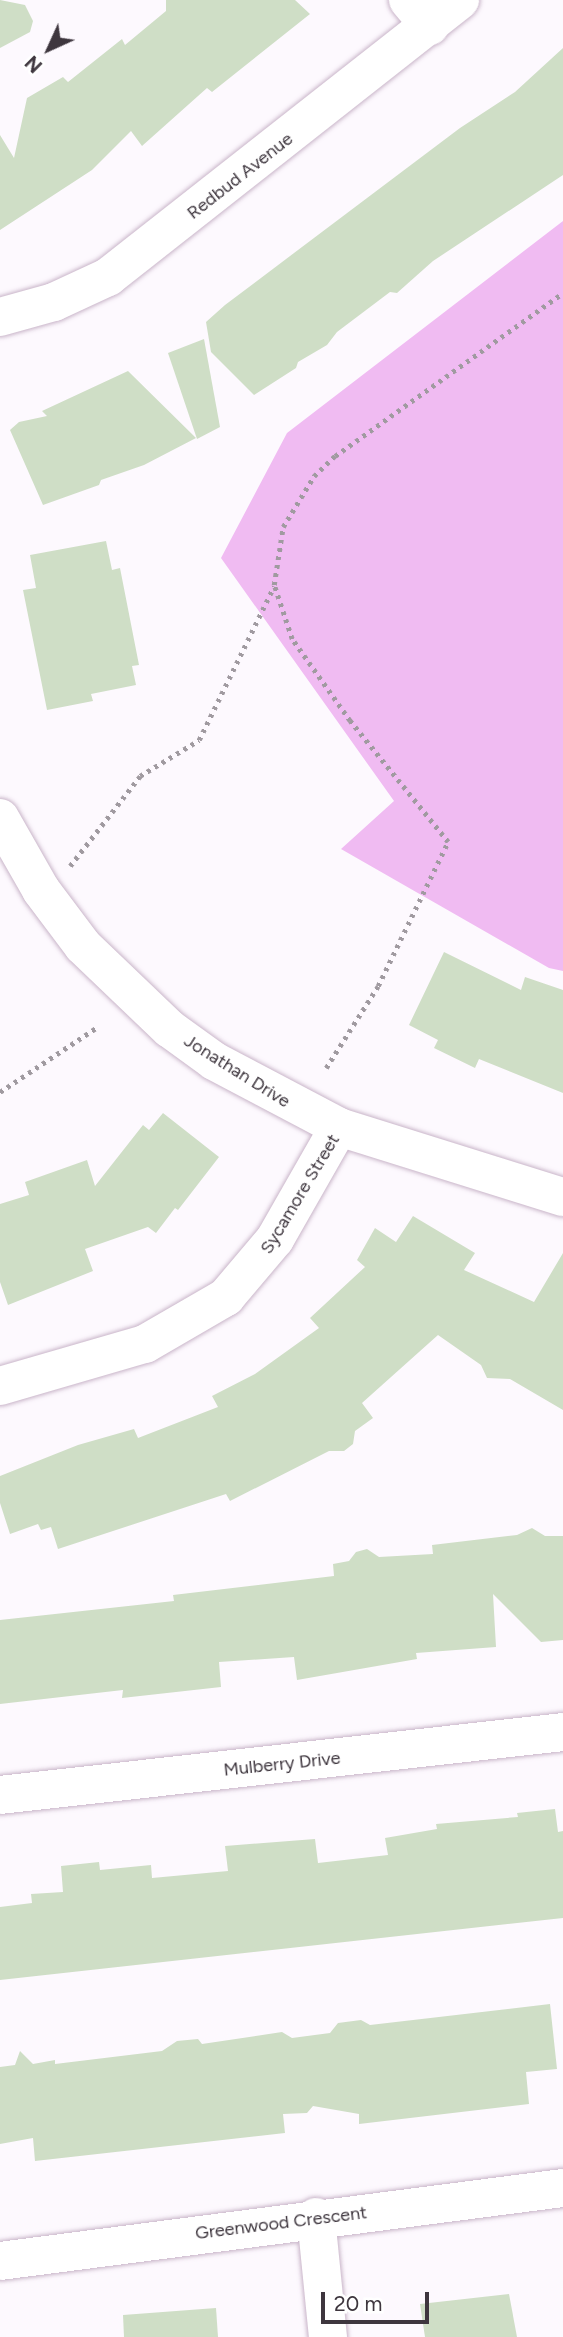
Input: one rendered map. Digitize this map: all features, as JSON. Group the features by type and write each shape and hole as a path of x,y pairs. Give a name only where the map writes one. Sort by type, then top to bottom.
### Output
{"street":[{"name":"Redbud Avenue","path":"0,317 54,302 108,277 419,13 460,0"},
{"name":"Jonathan Drive","path":"0,818 41,890 83,946 170,1029 214,1061 340,1127 563,1197"},
{"name":"Sycamore Street","path":"0,1386 145,1344 226,1297 275,1240 340,1127"},
{"name":"Mulberry Drive","path":"0,1795 563,1732"},
{"name":"Greenwood Crescent","path":"0,2261 316,2217 563,2188"},
{"path":"316,2217 328,2337"}],"path":[{"path":"60,875 140,776 199,740 274,585 283,527 314,476 335,456 563,293"},
{"path":"274,585 292,639 350,721 448,842 378,986 326,1068"},
{"path":"0,1092 96,1028"}],"shaded area":[{"path":"563,221 563,971 549,968 341,849 394,801 221,558 287,433"}],"building":[{"path":"0,0 25,5 33,21 30,32 0,48"},
{"path":"166,0 295,0 310,14 212,92 207,88 142,146 131,131 92,170 0,230 0,135 14,158 27,98 63,77 68,82 122,39 125,45 166,11"},
{"path":"563,48 563,175 433,261 397,293 390,292 337,332 327,345 298,362 296,368 254,395 211,352 206,322 225,305 460,128 515,92"},
{"path":"204,339 220,427 197,439 168,353"},
{"path":"128,371 196,438 144,465 101,480 99,485 43,505 10,430 19,422 47,416 42,411"},
{"path":"106,541 112,570 120,568 139,665 132,666 136,685 91,694 93,701 47,710 23,590 36,588 30,555"},
{"path":"444,952 521,990 525,977 563,990 563,1093 479,1059 475,1068 434,1048 438,1040 409,1025"},
{"path":"163,1113 219,1157 178,1210 175,1208 156,1233 148,1227 85,1249 93,1271 8,1305 0,1282 0,1204 29,1195 25,1182 87,1160 95,1186 143,1125 149,1130"},
{"path":"413,1216 475,1253 464,1270 534,1302 563,1253 563,1410 510,1379 487,1378 481,1365 438,1335 362,1403 373,1418 355,1431 353,1444 344,1451 329,1451 230,1501 226,1494 58,1549 51,1527 41,1530 38,1524 10,1534 0,1503 0,1476 78,1445 134,1429 138,1438 218,1407 212,1396 255,1374 319,1328 310,1318 365,1267 357,1260 375,1228 396,1242"},
{"path":"532,1528 545,1536 563,1536 563,1640 541,1642 493,1594 496,1647 416,1653 417,1659 297,1680 294,1657 219,1662 221,1687 122,1698 123,1690 0,1704 0,1620 174,1601 173,1595 334,1576 333,1564 349,1561 356,1552 367,1549 379,1557 433,1554 432,1545 517,1535"},
{"path":"555,1809 558,1832 563,1831 563,1918 0,1980 0,1907 32,1903 31,1894 63,1892 61,1866 99,1862 100,1870 151,1865 152,1878 228,1871 225,1846 315,1839 318,1863 388,1855 385,1838 437,1829 436,1824 518,1817 517,1813"},
{"path":"550,2004 557,2069 526,2072 529,2104 359,2124 359,2114 313,2106 307,2113 283,2114 285,2133 35,2161 33,2138 0,2144 0,2067 15,2065 20,2051 33,2064 55,2060 55,2064 162,2051 177,2041 198,2039 202,2044 282,2032 292,2038 330,2033 338,2023 361,2020 370,2025"},
{"path":"509,2294 517,2337 425,2337 420,2304"},
{"path":"216,2308 218,2337 124,2337 123,2315"}]}
